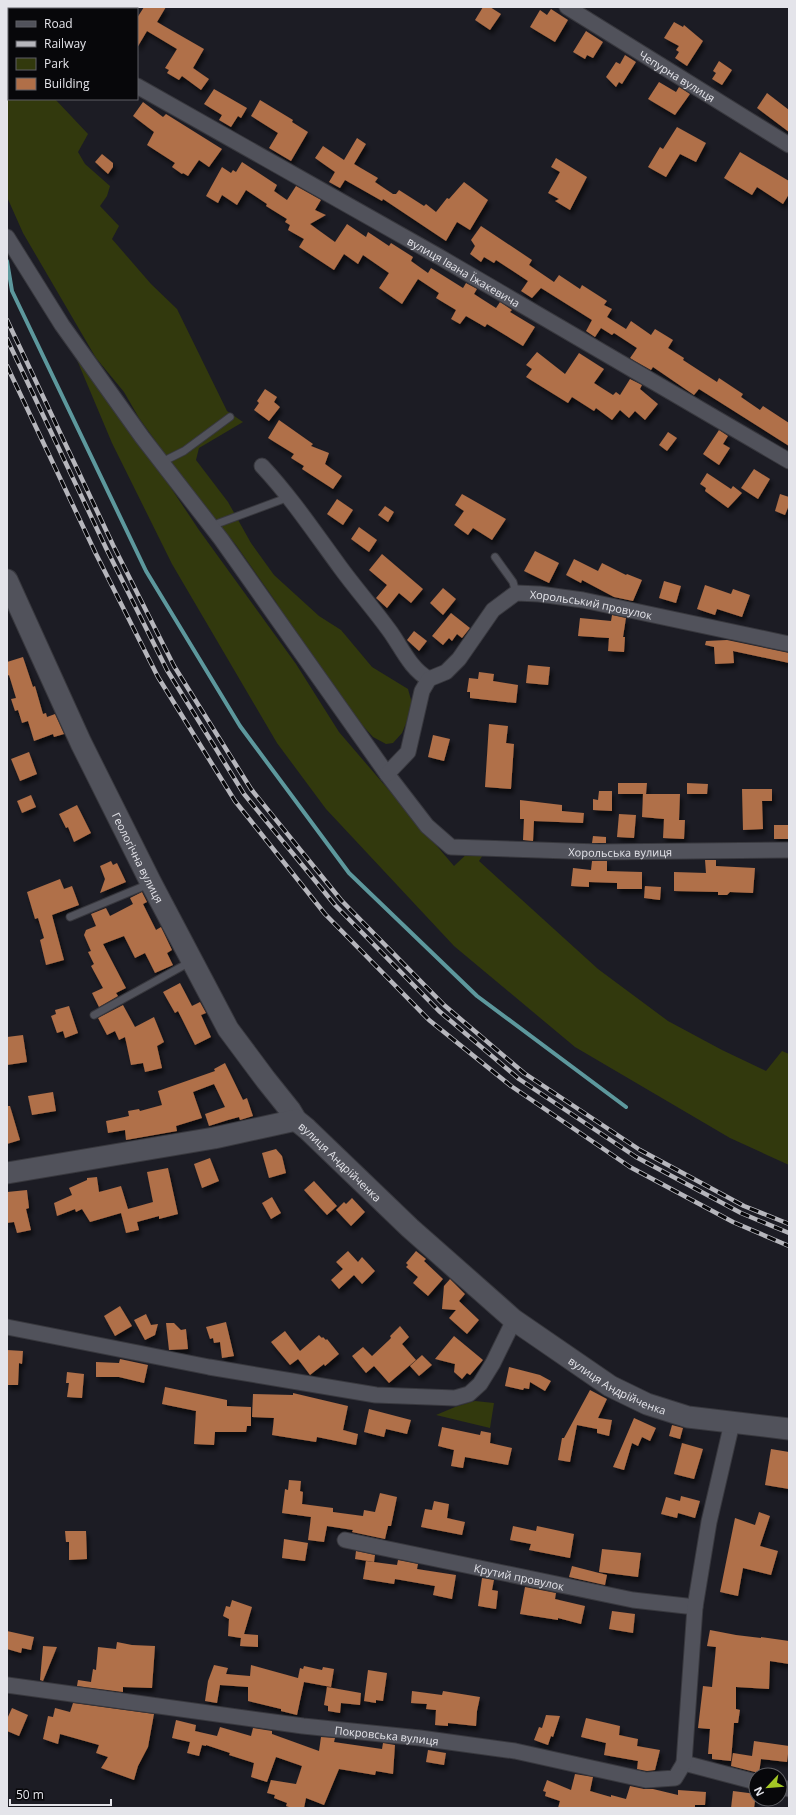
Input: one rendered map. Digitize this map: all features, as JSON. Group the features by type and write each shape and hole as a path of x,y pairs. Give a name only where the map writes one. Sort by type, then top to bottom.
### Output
{"street":[{"name":"Чепурна вулиця","path":"567,7 789,145"},
{"name":"вулиця Івана Їжакевича","path":"138,87 438,256 789,460"},
{"path":"7,237 62,325 162,462 211,526 387,774 408,752 422,691 429,679 421,675 415,668 389,630 289,498 285,490 262,466"},
{"name":"Геологічна вулиця","path":"7,580 81,743 151,883 228,1029 296,1120"},
{"name":"Хорольський провулок","path":"429,679 446,672 459,659 493,610 516,593 539,594 583,600 789,644"},
{"name":"Хорольська вулиця","path":"387,774 428,826 451,847 599,852 789,850"},
{"name":"вулиця Андрійченка","path":"7,1173 214,1138 296,1120 307,1128 410,1228 514,1320 610,1386 647,1404 688,1417 789,1429"},
{"path":"7,1327 209,1367 376,1395 455,1398 469,1394 480,1384 493,1363 514,1320"},
{"path":"732,1423 709,1522 695,1607 684,1763 748,1780"},
{"name":"Крутий провулок","path":"344,1540 633,1600 695,1607"},
{"name":"Покровська вулиця","path":"7,1685 303,1726 500,1749 646,1780 675,1778 684,1763"}],"lane":[{"path":"162,462 184,451 230,417"},
{"path":"211,526 289,498"},
{"path":"495,557 513,582 516,593"},
{"path":"70,917 151,883"},
{"path":"94,1014 192,961"}],"green space":[{"path":"7,22 8,100 56,100 88,134 78,152 85,164 110,186 107,196 100,206 119,226 112,239 151,284 177,309 227,411 243,422 199,448 196,460 228,502 251,543 274,575 319,616 341,630 372,667 408,689 413,707 402,733 393,743 386,744 373,737 344,705 300,643 276,602 236,545 188,486 139,418 124,392 96,358 23,233 7,197"},
{"path":"77,360 109,395 199,530 296,664 339,732 454,866 470,851 485,852 479,861 598,969 668,1021 722,1050 766,1071 782,1051 789,1054 789,1165 730,1138 575,1047 454,946 326,809 277,743 172,564 112,443"},
{"path":"475,1401 494,1403 490,1428 436,1415 455,1407"}],"building":[{"path":"144,7 166,7 157,22 204,49 193,68 209,79 201,90 182,76 179,80 167,73 169,70 165,68 177,49 147,31 138,46 138,16"},
{"path":"483,7 490,7 501,14 490,30 475,20"},
{"path":"551,9 568,20 555,42 530,27 540,10 547,15"},
{"path":"674,22 683,27 684,25 703,41 687,66 675,58 679,52 676,50 679,46 664,38"},
{"path":"586,31 603,42 593,58 587,55 585,59 573,52"},
{"path":"625,55 636,62 622,84 619,82 616,87 606,77 616,62 620,64"},
{"path":"719,61 732,70 722,85 712,79 716,73 713,71"},
{"path":"659,82 676,92 679,87 690,94 675,115 648,99"},
{"path":"214,89 247,108 241,118 238,116 231,127 219,120 222,115 204,104"},
{"path":"767,93 789,110 789,132 757,108"},
{"path":"260,100 293,120 292,122 308,132 291,161 269,148 278,133 251,116"},
{"path":"143,102 163,117 166,114 222,149 209,167 199,160 188,176 183,173 182,174 172,167 175,163 147,145 154,132 133,116"},
{"path":"677,127 706,143 696,162 680,154 666,177 648,167 660,147 663,149"},
{"path":"357,138 366,144 354,164 378,178 375,182 393,194 396,194 399,190 424,206 426,204 436,212 447,198 449,199 464,182 488,200 470,230 457,222 446,241 383,199 382,201 345,180 340,188 329,182 335,172 315,158 323,146 344,160"},
{"path":"740,152 789,181 789,194 783,204 757,187 752,195 724,178"},
{"path":"102,154 113,163 113,167 108,174 95,162"},
{"path":"556,158 587,177 570,210 555,201 559,199 548,193 560,172 551,167"},
{"path":"242,162 277,185 274,191 287,200 296,186 321,200 315,210 326,215 310,224 335,242 347,224 366,237 368,232 389,246 391,243 413,257 411,261 428,273 431,268 463,288 466,283 477,289 474,294 496,308 500,302 512,310 510,312 535,327 523,346 487,324 485,327 466,316 460,324 451,319 456,310 436,298 439,293 418,279 402,304 379,288 389,273 363,255 358,264 344,254 334,270 299,247 304,239 288,230 290,225 285,222 287,219 266,206 267,204 246,190 237,205 222,195 218,203 206,196 222,167 231,173 233,170 236,172"},
{"path":"481,226 532,260 529,265 554,282 559,275 580,289 582,285 607,301 604,305 612,309 607,317 626,329 631,321 651,335 655,329 673,340 668,348 684,358 683,360 717,382 719,378 743,394 741,397 760,410 763,406 789,423 789,446 699,389 694,395 653,367 651,370 630,358 637,348 614,333 612,335 601,328 595,337 586,331 592,320 541,288 532,298 521,291 528,281 496,260 494,263 484,257 481,262 470,254 475,246 471,240"},
{"path":"537,352 565,374 579,353 604,369 594,383 613,395 616,392 620,395 630,379 642,385 640,389 658,404 645,420 635,411 629,418 620,410 612,420 596,408 594,411 572,397 568,403 526,377 532,369 526,365"},
{"path":"265,389 277,397 274,402 280,407 269,421 254,410 259,403 257,401"},
{"path":"279,420 313,444 311,446 329,453 325,464 342,476 333,489 302,469 304,466 291,458 294,454 268,438"},
{"path":"719,430 728,436 723,444 730,448 719,465 703,454"},
{"path":"668,432 677,438 667,451 659,445"},
{"path":"754,469 770,479 758,499 741,488"},
{"path":"707,473 731,489 733,486 742,493 728,508 705,491 706,488 700,484"},
{"path":"462,494 506,519 492,540 473,528 468,535 454,525 464,511 455,505"},
{"path":"780,494 789,497 789,505 785,515 775,511"},
{"path":"337,499 353,510 343,525 327,514"},
{"path":"385,506 394,512 388,522 378,515"},
{"path":"359,527 377,540 369,552 351,539"},
{"path":"535,551 559,563 549,583 524,571"},
{"path":"382,554 423,589 411,603 399,593 387,608 376,598 387,585 369,570"},
{"path":"574,559 598,571 602,563 626,575 627,574 642,580 633,601 614,597 582,580 581,583 566,575"},
{"path":"664,581 681,586 676,603 659,598"},
{"path":"705,585 731,594 733,589 750,595 742,617 717,609 715,615 697,609"},
{"path":"443,588 456,599 443,615 430,603"},
{"path":"451,613 470,628 462,638 457,634 452,641 449,638 443,645 432,636"},
{"path":"612,615 626,618 623,637 625,637 624,652 608,651 609,638 578,636 580,618 611,621"},
{"path":"414,631 427,641 419,651 407,640"},
{"path":"727,640 789,653 789,663 733,651 734,663 715,664 714,647 705,645 706,641"},
{"path":"23,657 33,687 35,686 43,714 46,713 47,717 55,714 64,734 54,737 53,734 34,741 28,721 22,723 18,710 15,711 11,699 16,698 9,675 7,676 7,662"},
{"path":"528,665 550,667 548,685 526,683"},
{"path":"479,672 494,674 493,681 518,685 516,703 470,698 470,692 467,692 469,678 478,679"},
{"path":"489,724 508,726 506,743 514,744 511,789 485,787"},
{"path":"433,735 450,739 444,761 428,757"},
{"path":"29,752 37,774 20,781 11,759"},
{"path":"618,783 647,783 646,794 680,794 679,820 685,820 684,839 663,838 664,819 642,817 643,794 618,794"},
{"path":"687,783 708,784 707,794 687,794"},
{"path":"742,789 772,789 772,801 762,801 763,829 743,830"},
{"path":"599,791 612,791 612,811 593,810 593,799 598,800"},
{"path":"31,795 36,807 22,813 17,801"},
{"path":"520,800 562,805 562,811 584,813 583,823 534,821 533,841 523,840 524,819 520,819"},
{"path":"77,805 91,833 74,842 68,827 66,828 59,814"},
{"path":"619,814 636,815 634,838 617,837"},
{"path":"774,825 789,825 789,839 774,839"},
{"path":"593,836 606,837 606,843 592,843"},
{"path":"705,860 716,860 716,866 755,868 753,893 730,892 727,895 718,895 718,892 674,891 674,872 706,873"},
{"path":"111,861 113,865 117,863 126,882 100,893 105,879 100,866"},
{"path":"592,861 607,861 607,871 642,872 642,889 617,889 617,883 589,882 589,887 571,886 573,868 591,870"},
{"path":"60,879 64,889 72,886 79,905 52,915 64,960 46,965 40,940 44,938 38,918 35,919 27,892"},
{"path":"645,886 661,887 660,900 644,898"},
{"path":"142,892 147,902 143,904 156,930 161,927 172,950 167,953 173,965 155,973 145,953 135,958 124,936 103,944 126,988 116,993 118,996 99,1007 92,993 103,988 91,966 94,964 88,952 91,951 84,935 86,930 96,926 91,914 106,908 110,916 133,904 130,898"},
{"path":"180,983 192,1006 200,1002 206,1013 201,1015 211,1037 195,1045 178,1011 175,1013 163,992"},
{"path":"123,1005 135,1027 154,1017 164,1042 157,1046 162,1068 145,1072 143,1063 131,1065 125,1037 119,1040 115,1031 107,1035 98,1018"},
{"path":"69,1006 78,1033 65,1038 63,1031 57,1033 51,1016 56,1014 55,1010"},
{"path":"23,1035 27,1062 7,1065 7,1037"},
{"path":"225,1063 243,1100 247,1098 253,1116 240,1120 239,1117 209,1126 205,1114 225,1107 214,1084 193,1092 202,1118 176,1126 177,1131 126,1140 125,1130 108,1133 106,1121 129,1116 128,1111 139,1109 140,1111 162,1105 158,1091 215,1071 214,1069"},
{"path":"53,1092 56,1111 32,1115 28,1096"},
{"path":"7,1106 10,1106 20,1140 7,1144"},
{"path":"276,1149 282,1156 286,1173 269,1178 262,1153"},
{"path":"210,1158 219,1181 202,1188 194,1164"},
{"path":"168,1168 178,1214 159,1219 159,1216 137,1222 139,1230 126,1233 121,1213 90,1222 82,1209 76,1212 75,1209 57,1216 54,1203 72,1195 69,1188 87,1180 87,1178 97,1177 99,1192 121,1186 128,1209 153,1202 147,1172"},
{"path":"314,1181 337,1206 327,1215 304,1190"},
{"path":"27,1190 29,1208 26,1209 31,1230 17,1233 14,1222 7,1223 7,1192"},
{"path":"272,1197 281,1213 271,1219 262,1203"},
{"path":"352,1198 365,1212 351,1226 336,1210 344,1202 346,1204"},
{"path":"348,1251 358,1262 362,1257 375,1271 362,1284 354,1275 339,1289 331,1280 343,1269 336,1262"},
{"path":"416,1251 426,1259 424,1261 443,1279 428,1296 413,1283 418,1277 406,1267 408,1265 406,1263"},
{"path":"450,1279 465,1294 459,1301 479,1320 467,1334 449,1318 456,1310 442,1309 444,1286"},
{"path":"120,1306 132,1326 115,1336 104,1316"},
{"path":"146,1314 151,1325 158,1324 155,1335 145,1340 134,1320"},
{"path":"226,1322 234,1356 222,1358 220,1342 214,1343 213,1338 210,1339 206,1327"},
{"path":"166,1323 174,1323 181,1330 186,1329 188,1349 169,1350"},
{"path":"400,1326 409,1337 402,1344 416,1360 389,1383 374,1366 366,1373 352,1356 363,1347 372,1356 391,1338 390,1336"},
{"path":"285,1331 300,1351 319,1335 326,1340 327,1339 339,1354 325,1366 324,1364 310,1375 298,1359 290,1365 271,1342"},
{"path":"454,1336 483,1360 470,1375 467,1373 462,1379 454,1372 455,1364 435,1359"},
{"path":"7,1350 23,1351 22,1364 19,1363 18,1385 7,1385"},
{"path":"422,1355 432,1365 419,1376 410,1366"},
{"path":"120,1359 148,1365 144,1383 119,1377 96,1377 96,1362 119,1363"},
{"path":"509,1367 540,1375 551,1381 545,1391 530,1382 529,1389 524,1388 523,1390 505,1386"},
{"path":"67,1372 84,1374 82,1398 67,1397 69,1383 66,1383"},
{"path":"165,1387 227,1400 227,1406 251,1407 251,1426 247,1426 246,1432 215,1432 214,1445 194,1444 196,1411 162,1404"},
{"path":"590,1390 607,1399 598,1418 612,1420 609,1436 597,1433 597,1429 577,1425 570,1462 558,1460 562,1438 564,1438"},
{"path":"293,1393 348,1406 343,1430 358,1434 356,1445 317,1437 316,1442 272,1435 274,1418 252,1417 253,1394 293,1395"},
{"path":"369,1409 411,1420 407,1434 386,1429 384,1437 364,1432"},
{"path":"634,1418 656,1428 650,1441 642,1437 638,1446 632,1443 624,1470 613,1467"},
{"path":"672,1425 683,1428 680,1439 669,1436"},
{"path":"442,1427 480,1435 481,1431 491,1433 490,1443 512,1448 508,1465 465,1457 463,1468 451,1466 454,1450 438,1446"},
{"path":"682,1443 703,1449 694,1479 674,1474"},
{"path":"771,1449 789,1452 789,1489 765,1485"},
{"path":"289,1480 301,1481 300,1491 303,1492 302,1504 333,1508 333,1512 363,1516 364,1510 375,1512 380,1493 397,1497 391,1526 388,1526 385,1539 352,1532 353,1530 327,1526 324,1542 308,1540 311,1517 282,1513 285,1489 288,1490"},
{"path":"681,1496 700,1501 695,1518 678,1513 677,1518 661,1514 666,1497 680,1501"},
{"path":"434,1501 449,1504 447,1518 465,1522 462,1535 421,1527 425,1509 432,1510"},
{"path":"759,1512 770,1516 760,1546 778,1551 771,1575 743,1568 738,1596 720,1592 735,1518 755,1525"},
{"path":"513,1526 536,1531 537,1526 574,1534 570,1558 529,1550 531,1544 510,1540"},
{"path":"65,1531 86,1531 87,1559 69,1560 69,1542 66,1542"},
{"path":"284,1539 308,1543 305,1561 282,1558"},
{"path":"602,1549 641,1553 638,1577 599,1572"},
{"path":"356,1551 375,1555 374,1562 355,1559"},
{"path":"398,1560 418,1564 417,1569 456,1575 452,1599 433,1595 435,1586 395,1579 394,1584 363,1579 366,1561 397,1565"},
{"path":"572,1566 607,1575 605,1585 569,1577"},
{"path":"482,1578 494,1580 492,1590 498,1591 496,1609 478,1606"},
{"path":"525,1587 556,1593 555,1599 585,1606 581,1624 558,1618 558,1620 520,1614"},
{"path":"232,1600 252,1607 244,1634 258,1635 258,1647 240,1646 241,1638 228,1636 229,1619 223,1616 226,1606 230,1607"},
{"path":"612,1611 635,1614 633,1633 609,1629"},
{"path":"710,1630 736,1635 789,1641 789,1664 770,1661 769,1689 736,1687 736,1709 740,1710 738,1723 734,1723 731,1761 712,1759 712,1754 708,1754 710,1729 698,1728 703,1686 712,1687 716,1647 707,1646"},
{"path":"7,1631 34,1637 31,1650 22,1648 21,1653 7,1649"},
{"path":"117,1642 132,1645 155,1646 152,1688 123,1687 123,1692 77,1686 78,1680 91,1682 93,1669 96,1670 98,1647 116,1649"},
{"path":"43,1646 57,1647 43,1681 40,1680"},
{"path":"214,1665 228,1668 226,1674 250,1676 251,1665 298,1678 300,1668 303,1669 304,1666 322,1670 323,1667 334,1669 331,1687 304,1682 297,1715 281,1711 281,1709 248,1701 248,1687 220,1685 217,1703 205,1701 208,1681"},
{"path":"368,1670 387,1673 383,1701 376,1700 376,1703 364,1701"},
{"path":"327,1687 361,1693 360,1705 341,1703 340,1713 328,1711 328,1706 324,1705"},
{"path":"412,1691 442,1695 443,1691 480,1697 476,1726 448,1723 448,1726 435,1725 436,1710 426,1709 427,1704 411,1703"},
{"path":"73,1703 154,1714 148,1747 138,1766 134,1780 101,1768 108,1757 96,1753 99,1745 60,1734 58,1744 43,1739 48,1716 53,1717 55,1708 70,1712"},
{"path":"12,1708 28,1715 19,1736 7,1731 7,1719"},
{"path":"546,1715 560,1716 553,1737 551,1736 548,1745 534,1740 539,1727 542,1728"},
{"path":"586,1718 620,1726 619,1735 638,1739 637,1746 660,1750 655,1770 647,1771 637,1769 638,1761 604,1755 606,1743 581,1737"},
{"path":"176,1720 196,1725 195,1731 217,1736 220,1727 251,1736 253,1728 272,1731 272,1734 319,1751 321,1737 335,1738 334,1742 382,1749 383,1743 395,1745 393,1774 376,1771 375,1775 339,1769 324,1805 306,1798 304,1808 292,1808 286,1806 287,1803 274,1798 275,1795 267,1793 271,1780 296,1784 302,1766 276,1757 267,1782 251,1777 254,1763 229,1755 230,1753 202,1745 199,1756 187,1753 190,1742 172,1738"},
{"path":"754,1741 789,1746 787,1762 761,1759 760,1767 748,1767 748,1770 731,1766 733,1753 752,1756"},
{"path":"428,1750 446,1753 444,1765 426,1762"},
{"path":"575,1774 593,1777 590,1791 611,1797 611,1795 626,1799 630,1786 653,1789 678,1795 678,1790 706,1792 705,1805 695,1805 695,1808 558,1808 560,1801 545,1796 546,1792 543,1791 547,1780 571,1790"},
{"path":"733,1791 748,1793 748,1807 754,1807 754,1808 731,1808"}],"waterway":[{"path":"7,261 12,291 146,571 240,726 349,873 477,996 626,1107"}],"railway":[{"path":"7,320 113,545 174,666 251,789 341,900 444,1005 524,1073 640,1150 744,1206 789,1224"},
{"path":"7,339 106,548 167,670 244,794 335,905 439,1011 519,1079 636,1157 741,1213 789,1233"},
{"path":"7,366 96,554 158,677 235,801 325,914 429,1020 511,1086 630,1167 733,1222 789,1246"}]}
